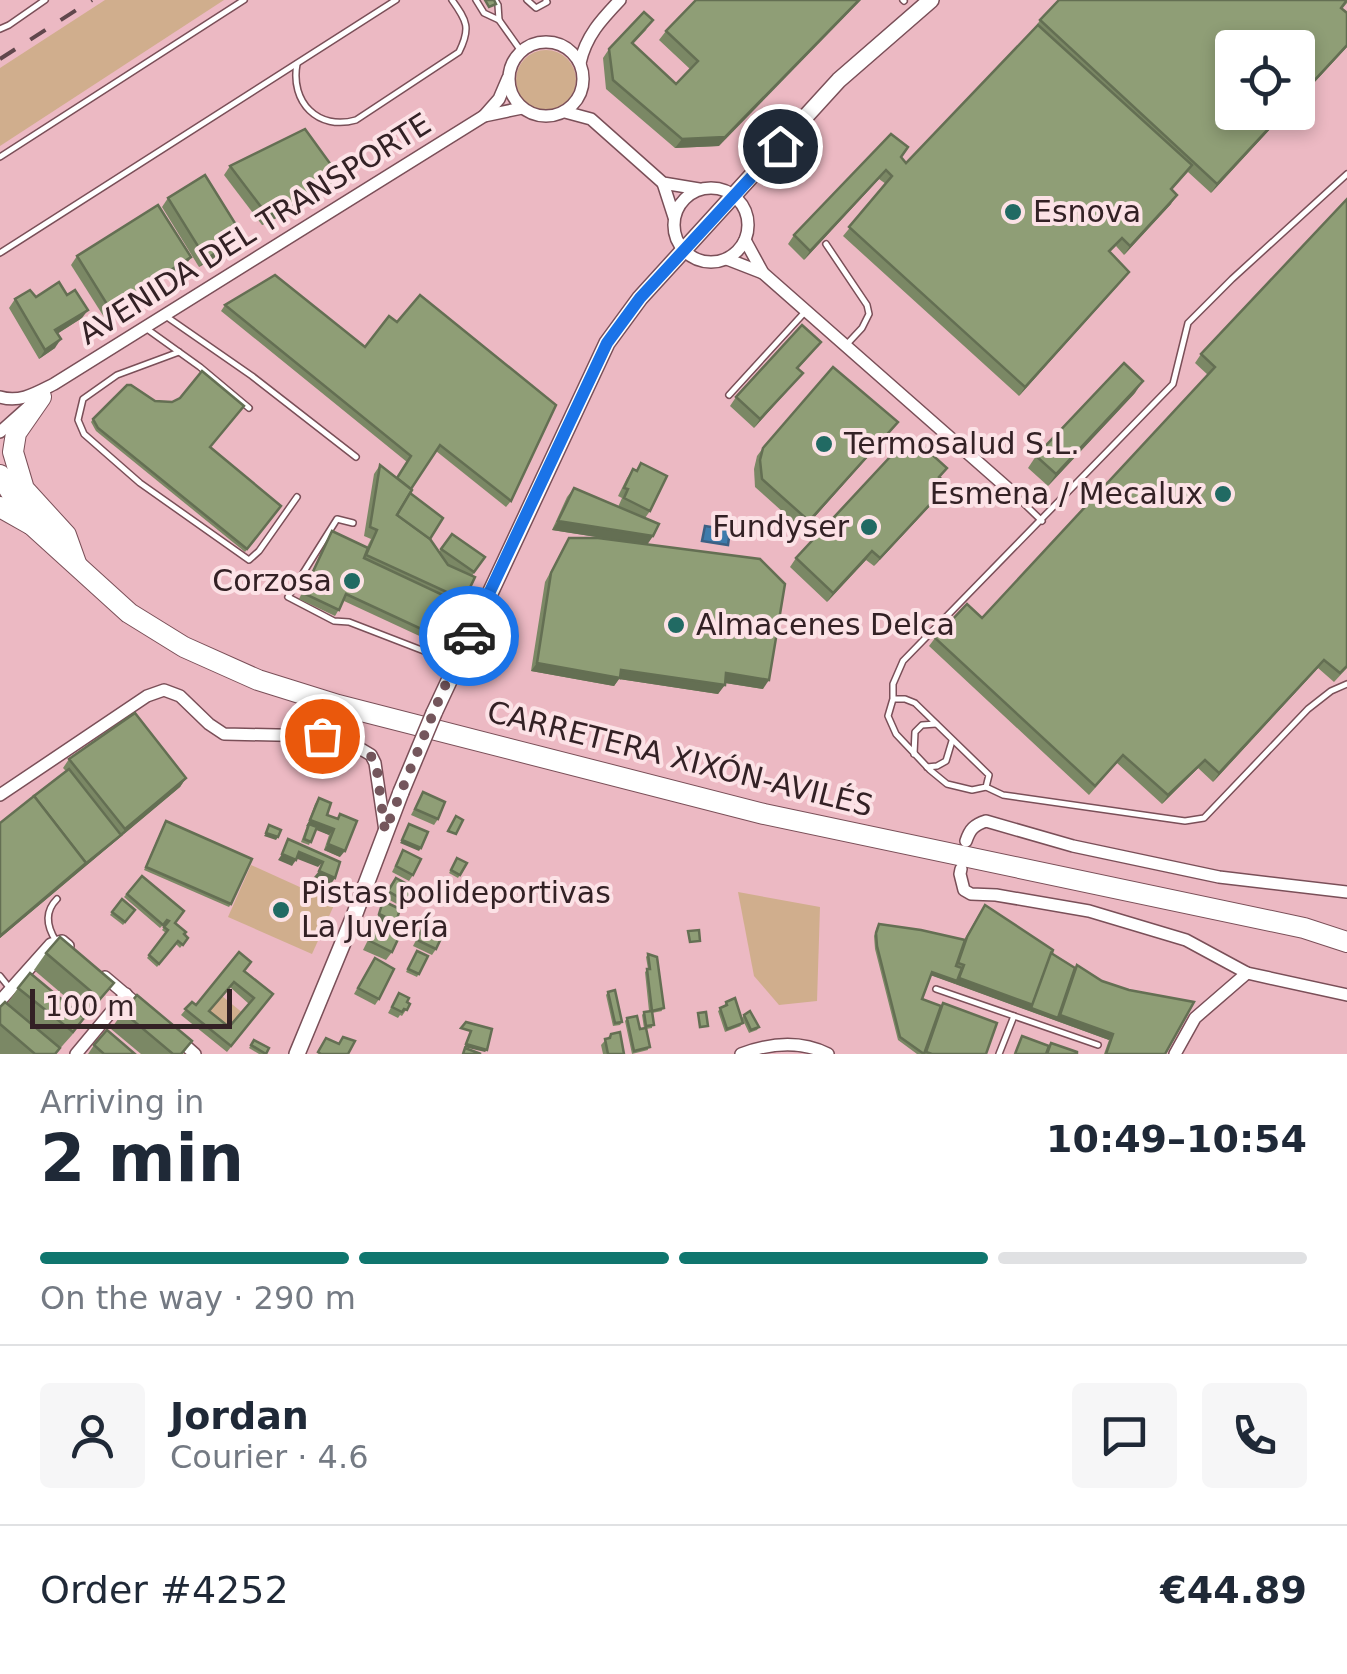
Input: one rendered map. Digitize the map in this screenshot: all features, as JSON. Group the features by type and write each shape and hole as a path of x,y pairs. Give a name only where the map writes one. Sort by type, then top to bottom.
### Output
{"highway":[{"path":"48,391 16,433 13,452 24,489 66,535 79,569"},
{"name":"CARRETERA XIXÓN-AVILÉS","path":"0,475 32,524 130,612 184,647 258,680 338,705 764,814 1304,928"},
{"name":"CARRETERA XIXÓN-AVILÉS","path":"0,507 32,524"},
{"path":"1304,928 1347,930"},
{"path":"1304,928 1347,942"}],"street":[{"path":"580,63 594,28 620,0"},
{"path":"297,1054 434,713 607,343 640,298 840,80 930,0"},
{"path":"562,45 594,28"},
{"path":"484,116 499,99 511,66 522,51 541,42 552,42 570,50 580,63 582,92 591,119"},
{"path":"508,76 509,88 522,108 543,117 565,112 591,119 663,182 698,190"},
{"path":"565,112 582,92"},
{"path":"484,116 522,108"},
{"name":"AVENIDA DEL TRANSPORTE","path":"48,391 484,116"},
{"path":"663,182 677,241 693,258 704,262 727,259 745,240 748,228 743,204 724,190 711,187 687,196 674,218"},
{"path":"745,240 763,272 1013,493"},
{"path":"727,259 763,272"},
{"path":"0,396 13,400 48,391"},
{"path":"0,432 48,391"},
{"path":"0,795 147,696 164,690 180,696 224,734 322,736 372,755 385,831"},
{"path":"966,842 975,824 986,821 1073,846 1219,877 1347,892"},
{"path":"961,868 964,890 971,894 1089,911 1186,940 1247,973 1347,995"},
{"path":"0,1001 53,943 62,941 75,952"},
{"path":"100,973 157,1021"},
{"path":"1174,1054 1195,1018 1247,973"},
{"path":"76,1054 126,994"},
{"path":"170,1032 195,1054"},
{"path":"741,1054 776,1044 799,1045 828,1054"}],"lane":[{"path":"0,29 45,0"},
{"path":"0,157 244,0"},
{"path":"0,253 396,0"},
{"path":"297,64 296,90 314,114 341,124 356,120 459,52 467,36 466,23 452,0"},
{"path":"476,0 484,13 499,20 522,51"},
{"path":"495,0 499,20"},
{"path":"527,0 536,8 546,0"},
{"path":"1347,174 1188,323 1173,384 903,662 893,684 888,716 896,734 946,784 972,790 986,787 1003,795 1185,821 1204,818 1308,710 1347,684"},
{"path":"826,244 867,305 869,314 846,346"},
{"path":"729,395 806,310"},
{"path":"165,315 356,457"},
{"path":"145,328 248,408"},
{"path":"178,352 117,375 83,399 78,420 84,434 140,483 250,560 260,552 297,497"},
{"path":"1013,493 1042,521"},
{"path":"353,523 338,519 288,597 334,621 350,622 437,656 458,658"},
{"path":"893,699 915,703 989,775 986,787"},
{"path":"914,754 914,732 936,724"},
{"path":"926,766 946,760 952,739"},
{"path":"53,943 48,913 57,900"},
{"path":"0,976 10,988"},
{"path":"936,989 1098,1046"},
{"path":"999,1054 1014,1016"}],"shaded area":[{"path":"105,0 224,0 0,146 0,68"},
{"path":"546,50 567,59 576,80 567,101 546,110 525,101 516,80 525,59"},
{"name":"Pistas polideportivas La Juvería","path":"251,865 335,903 312,954 228,917"},
{"path":"738,892 820,907 817,1001 779,1005 754,976"},
{"path":"222,996 244,1014 230,1030 209,1012"}],"water":[{"path":"705,526 730,530 728,545 702,541"}],"building":[{"path":"696,0 859,0 725,137 682,139 613,80 609,49 644,12 653,20 632,43 676,84 698,61 666,31"},
{"name":"Esnova","path":"1059,0 1347,0 1341,8 1347,13 1347,45 1315,80 1315,30 1215,30 1215,130 1267,130 1217,184 1040,20"},
{"name":"Esnova","path":"1038,25 1192,165 1171,189 1177,195 1130,246 1122,238 1109,251 1129,272 1025,387 849,227 892,176 886,170 810,251 794,235 891,134 908,147 901,157 906,163"},
{"path":"305,129 342,180 268,216 230,166"},
{"path":"205,175 243,236 206,259 168,198"},
{"name":"Esmena / Mecalux","path":"1347,199 1347,666 1340,673 1324,660 1219,773 1205,760 1168,795 1123,755 1095,786 935,638 967,604 982,618 1215,367 1201,354"},
{"path":"158,205 191,257 110,309 77,256"},
{"path":"275,275 365,347 389,316 397,322 420,295 556,405 511,501 440,445 411,489 397,478 411,456 225,305"},
{"path":"59,282 67,295 75,290 88,310 55,330 61,339 45,350 15,299 30,290 36,297"},
{"path":"802,325 821,342 797,368 803,373 760,419 736,397"},
{"path":"1124,363 1143,381 1056,474 1036,456"},
{"name":"Termosalud S.L.","path":"833,367 898,422 809,521 762,479 760,460 763,448"},
{"path":"202,371 244,406 210,447 281,506 247,549 98,428 93,419 127,385 155,401 172,402"},
{"name":"Fundyser","path":"918,442 947,468 939,477 948,485 880,558 872,551 833,593 796,558 903,443 910,450"},
{"path":"641,463 667,476 650,511 624,498 633,469 637,471"},
{"path":"380,465 412,490 397,515 430,539 448,565 475,577 464,600 366,555 377,530 370,527"},
{"path":"574,488 659,524 653,536 558,521"},
{"path":"410,493 443,518 430,539 397,515"},
{"name":"Corzosa","path":"332,531 368,548 364,558 462,604 445,640 346,594 339,610 303,593"},
{"path":"452,534 485,557 474,572 441,549"},
{"name":"Almacenes Delca","path":"569,538 598,538 760,559 785,584 769,680 726,673 725,685 621,670 620,678 537,663 551,573"},
{"path":"135,713 186,778 125,829 69,759"},
{"path":"69,769 121,835 84,865 34,796"},
{"path":"423,792 445,802 438,819 415,809"},
{"path":"34,796 86,863 0,936 0,823"},
{"path":"319,798 331,803 327,815 338,819 340,814 357,821 345,851 328,844 334,829 310,820"},
{"path":"456,816 463,820 456,834 448,831"},
{"name":"Pistas polideportivas La Juvería","path":"166,821 252,859 231,904 146,867"},
{"path":"309,824 317,827 311,842 304,839"},
{"path":"409,824 428,832 421,848 402,840"},
{"path":"269,825 281,830 278,837 266,833"},
{"path":"288,839 340,862 335,878 319,871 323,862 299,852 296,860 282,854"},
{"path":"403,850 421,859 413,875 396,866"},
{"path":"457,858 467,863 460,875 451,870"},
{"path":"142,876 184,911 175,923 188,938 183,945 178,941 159,964 149,955 168,930 164,927 169,921 163,925 127,894"},
{"path":"396,878 418,890 410,904 388,891"},
{"path":"122,899 135,910 125,922 112,912"},
{"path":"383,901 400,909 396,922 379,914"},
{"path":"985,905 1053,950 1033,1005 959,978 964,965 958,963 967,937"},
{"path":"425,923 444,932 436,949 417,940"},
{"path":"879,924 965,940 956,966 962,968 957,981 932,972 922,999 941,1006 924,1054 900,1037 877,946"},
{"path":"377,925 400,935 392,952 370,941"},
{"path":"699,930 700,941 690,942 688,931"},
{"path":"60,937 114,983 100,999 46,953"},
{"path":"417,951 428,956 419,974 408,969"},
{"path":"239,952 251,962 244,971 273,994 231,1046 185,1009 192,1002 196,1005","holes":["234,982 254,998 229,1027 209,1011"]},
{"path":"1051,953 1075,968 1058,1018 1031,1008"},
{"path":"648,954 657,957 664,1008 652,1011 647,969"},
{"path":"375,958 394,969 379,999 358,988"},
{"path":"1077,965 1102,981 1129,990 1194,1002 1165,1054 1106,1054 1113,1034 1060,1015"},
{"path":"30,973 84,1018 73,1032 18,988"},
{"path":"615,990 622,1022 615,1023 608,992"},
{"path":"399,993 409,998 410,1004 402,1012 392,1007"},
{"path":"137,995 192,1041 181,1054 173,1054 123,1012"},
{"path":"735,998 743,1023 727,1029 720,1008"},
{"path":"5,1002 60,1048 55,1054 35,1054 0,1024 0,1007"},
{"path":"943,1003 997,1023 986,1054 926,1052"},
{"path":"652,1011 654,1025 646,1026 644,1012"},
{"path":"750,1011 759,1027 751,1030 744,1015"},
{"path":"706,1012 708,1026 700,1027 698,1013"},
{"path":"637,1016 640,1029 646,1028 650,1047 634,1051 627,1018"},
{"path":"466,1022 492,1029 487,1050 466,1044 471,1031 461,1028"},
{"path":"107,1030 135,1054 104,1054 94,1045"},
{"path":"620,1032 624,1054 608,1054 605,1039"},
{"path":"1022,1036 1049,1046 1046,1054 1015,1054"},
{"path":"343,1037 355,1041 348,1054 318,1052 326,1038 339,1044"},
{"path":"254,1040 269,1048 266,1054 251,1045"},
{"path":"1051,1043 1077,1052 1077,1054 1047,1054"}],"railway":[{"path":"0,59 92,0"}],"way so far":[{"path":"322,736 372,755 385,831 469,636"}],"place":[{"name":"Esnova","path":"1013,212"},
{"name":"Termosalud S.L.","path":"824,444"},
{"name":"Esmena / Mecalux","path":"1223,494"},
{"name":"Fundyser","path":"869,527"},
{"name":"Corzosa","path":"352,581"},
{"name":"Almacenes Delca","path":"676,625"},
{"name":"Pistas polideportivas La Juvería","path":"281,910"}],"route":[{"path":"469,636 607,343 640,298 780,146"}]}
